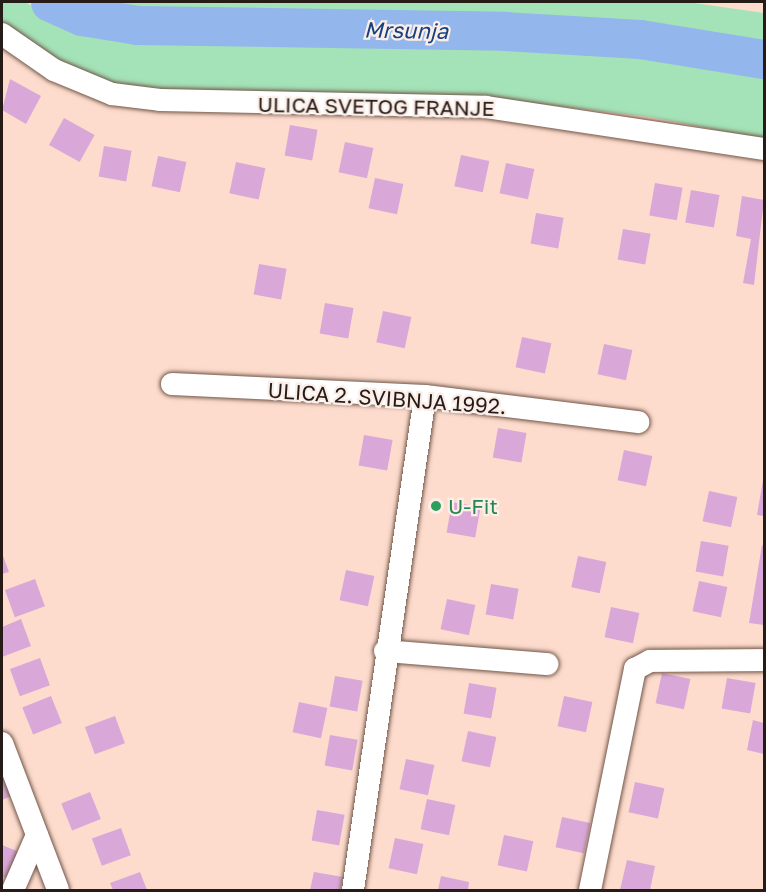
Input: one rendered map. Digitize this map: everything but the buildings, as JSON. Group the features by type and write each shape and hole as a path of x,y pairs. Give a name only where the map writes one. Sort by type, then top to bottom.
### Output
{"street":[{"name":"ULICA SVETOG FRANJE","path":"2,34 54,69 112,94 160,100 486,107 765,149"},
{"name":"ULICA 2. SVIBNJA 1992.","path":"172,384 425,396 638,422"},
{"path":"352,891 425,396"},
{"path":"386,651 547,664"},
{"path":"590,891 634,669 650,662 765,660"},
{"path":"2,742 58,891"},
{"path":"13,891 37,835"}],"green space":[{"path":"2,2 25,2 68,26 123,40 625,53 711,65 764,76 764,139 650,117 506,100 129,89 66,67 2,24"},
{"path":"88,2 687,2 764,13 764,48 704,34 582,21 167,12"}],"waterway":[{"name":"Mrsunja","path":"50,2 82,16 137,25 504,31 640,39 764,59"}],"place":[{"name":"U-Fit","path":"436,506"}]}
